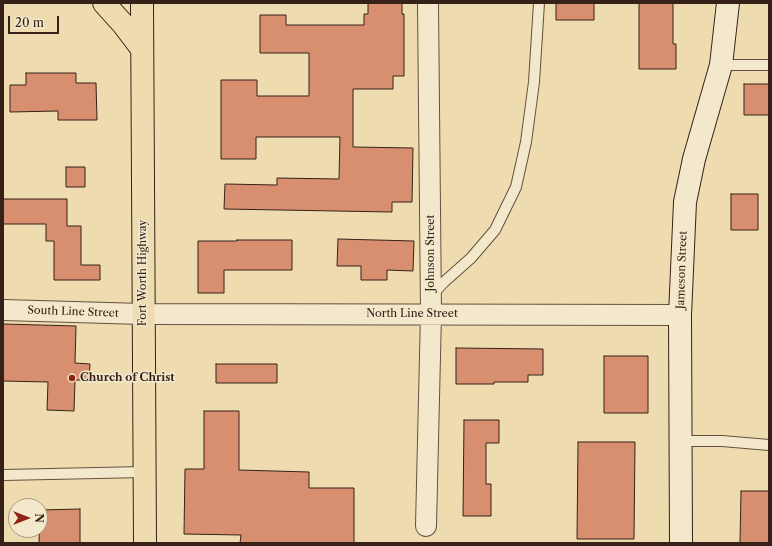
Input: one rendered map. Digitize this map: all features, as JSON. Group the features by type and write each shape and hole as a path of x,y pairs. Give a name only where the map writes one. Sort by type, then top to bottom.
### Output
{"main road":[{"path":"104,3 123,24 142,49"},
{"name":"Fort Worth Highway","path":"142,3 145,543"}],"street":[{"name":"Johnson Street","path":"426,526 431,305 428,3"},
{"name":"Jameson Street","path":"681,543 680,315 685,202 694,159 721,65 728,3"},
{"name":"North Line Street","path":"144,314 431,305 680,315"},
{"name":"South Line Street","path":"3,310 144,314"}],"lane":[{"path":"431,305 444,282 471,258 495,230 516,186 526,142 534,82 539,3"},
{"path":"721,65 769,65"},
{"path":"681,441 722,441 769,445"},
{"path":"3,475 144,472"}],"building":[{"path":"368,3 402,3 402,14 404,14 404,76 393,76 393,89 353,89 353,147 413,148 412,202 392,202 392,212 224,209 225,184 277,185 277,178 339,179 340,137 256,137 256,159 221,159 221,80 257,80 257,96 309,96 309,53 260,53 260,15 286,15 286,25 364,25 364,14 368,14"},
{"path":"556,3 594,3 594,20 556,20"},
{"path":"639,3 673,3 673,44 676,44 676,69 639,69"},
{"path":"26,73 76,73 76,83 96,83 97,120 58,120 58,111 10,112 10,85 26,85"},
{"path":"744,84 769,84 769,115 744,115"},
{"path":"66,167 85,167 85,187 66,187"},
{"path":"731,194 758,194 758,230 731,230"},
{"path":"3,199 67,199 67,226 81,226 81,265 100,265 100,280 54,280 54,241 46,241 46,224 3,224"},
{"path":"338,239 414,241 413,271 387,270 387,280 361,280 361,266 337,266"},
{"path":"292,240 292,270 224,270 224,293 198,293 198,241"},
{"path":"3,324 76,326 75,363 90,364 89,380 75,380 74,411 47,410 48,382 3,381"},
{"path":"456,348 543,349 543,375 528,375 528,382 456,384"},
{"path":"604,356 648,356 648,413 604,413"},
{"path":"216,364 277,364 277,383 216,383"},
{"path":"204,411 239,411 239,470 309,472 309,488 354,488 354,543 240,543 241,535 184,534 185,469 204,469"},
{"path":"464,420 499,420 499,443 486,443 486,484 491,484 491,516 463,516"},
{"path":"578,442 635,442 634,539 577,539"},
{"path":"741,491 769,491 769,543 740,543"},
{"path":"80,509 80,543 39,543 39,538 48,538 48,510"}],"place":[{"name":"Church of Christ","path":"72,378"}]}
